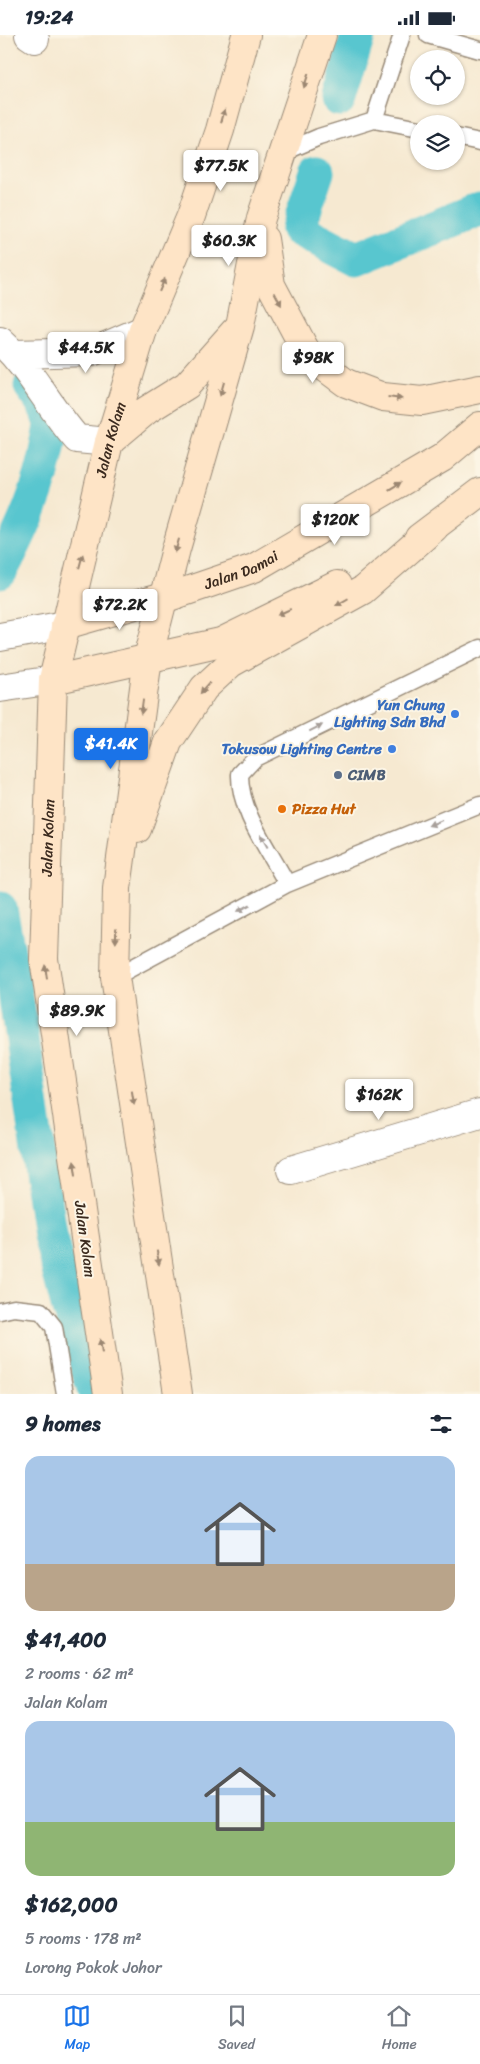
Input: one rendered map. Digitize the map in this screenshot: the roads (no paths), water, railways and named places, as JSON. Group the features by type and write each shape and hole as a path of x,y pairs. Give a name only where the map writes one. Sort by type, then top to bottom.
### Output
{"main road":[{"name":"Jalan Kolam","path":"108,1394 44,959 53,680 109,442 143,330 191,216 220,130 246,35"},
{"path":"178,1394 115,977 117,888 148,658 163,597 240,326 261,217 322,35"},
{"path":"261,217 271,285 308,355 346,383 383,397 422,401 480,389"},
{"path":"109,442 148,410 187,385 240,326"},
{"name":"Jalan Damai","path":"65,625 163,597 169,597 254,568 442,458 480,426"},
{"path":"117,888 168,742 204,688 231,663 363,590 434,528 480,492"},
{"path":"53,680 221,642 384,560 434,528"}],"street":[{"path":"7,347 92,352 143,330"},
{"path":"7,347 58,417 77,439 109,442"},
{"name":"Jalan Damai","path":"0,637 65,625"},
{"path":"0,688 53,680"},
{"path":"291,1170 480,1113"}],"lane":[{"path":"374,120 402,35"},
{"path":"428,35 480,49"},
{"path":"282,153 319,137 374,120 410,127"},
{"path":"465,139 480,142"},
{"path":"287,884 254,824 239,789 240,774 254,758 480,648"},
{"path":"115,977 287,884 480,805"},
{"path":"0,1311 14,1308 41,1311 54,1327 65,1394"}],"waterway":[{"path":"339,99 358,35"},
{"path":"317,172 298,229 356,259 480,209"},
{"path":"0,572 23,525 36,493 46,459 51,423 48,413 31,386"},
{"path":"0,909 15,989 50,1235 68,1305 96,1394"}],"place":[{"name":"Yun Chung Lighting Sdn Bhd","path":"455,714"},
{"name":"Tokusow Lighting Centre","path":"392,749"},
{"name":"CIMB","path":"338,775"},
{"name":"Pizza Hut","path":"282,809"}]}
